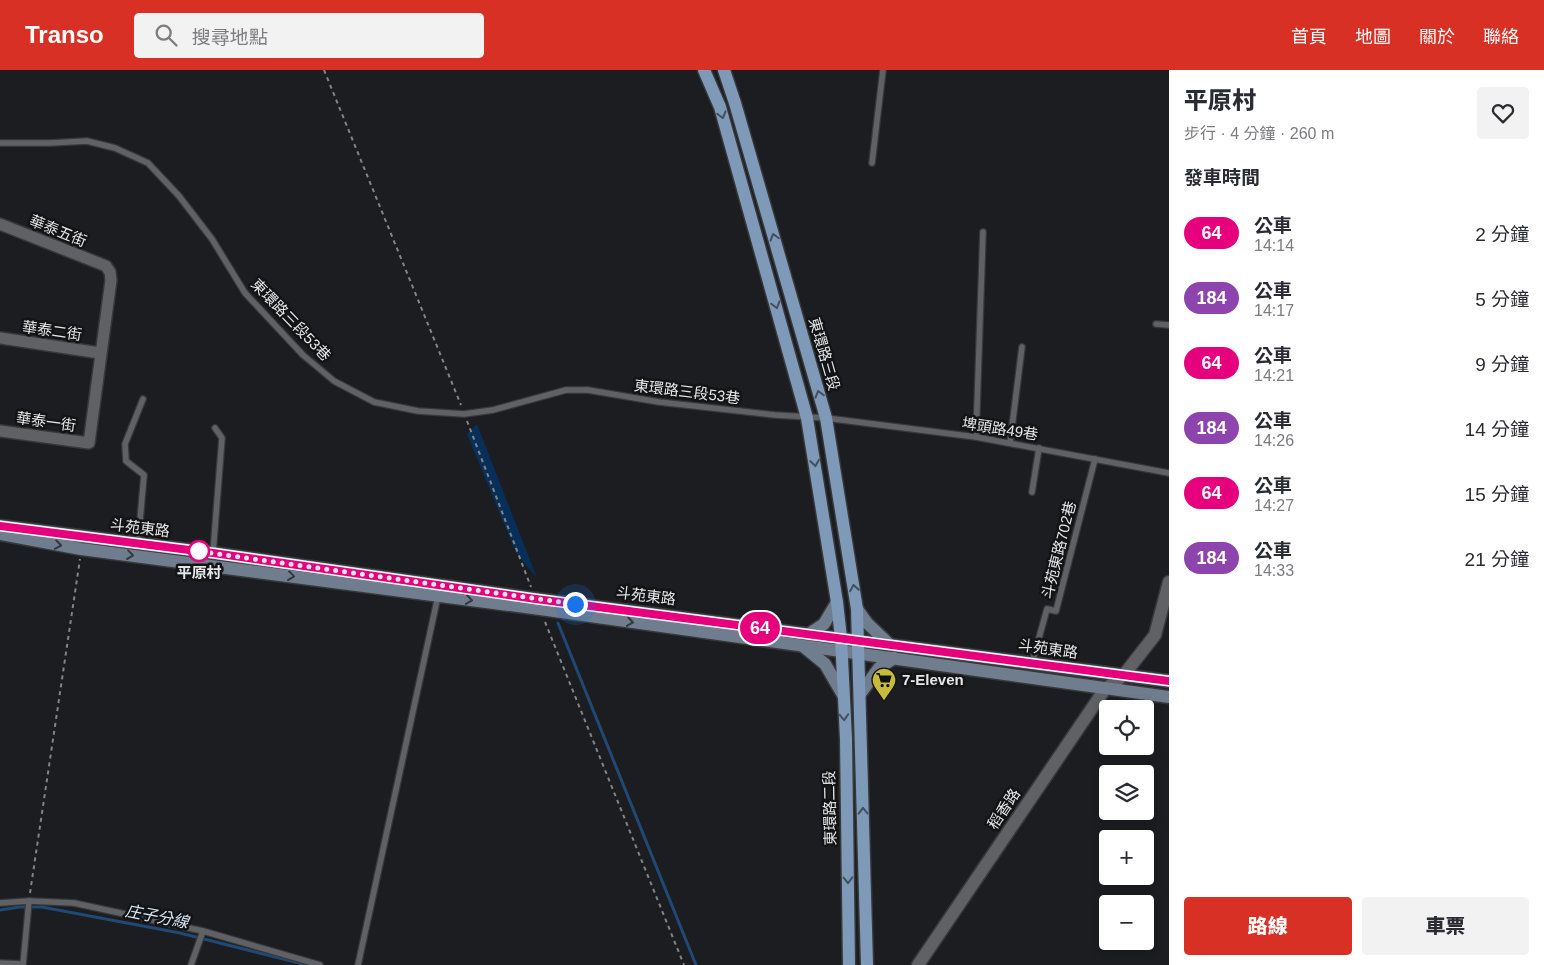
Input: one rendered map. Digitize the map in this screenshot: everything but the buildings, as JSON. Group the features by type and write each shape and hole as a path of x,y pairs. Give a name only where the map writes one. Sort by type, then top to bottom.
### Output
{"main road":[{"path":"704,70 720,107 807,418 837,602 841,644"},
{"name":"東環路三段","path":"724,70 826,418 857,609 858,654"},
{"name":"斗苑東路","path":"0,526 213,553 803,646 841,644 858,640 1169,681"},
{"name":"斗苑東路","path":"0,534 81,549 438,596 538,604 809,634 841,644 858,654 1105,689 1169,696"},
{"path":"809,634 824,624 837,602"},
{"path":"857,609 867,623 890,645"},
{"name":"東環路二段","path":"841,644 846,739 849,965"},
{"path":"803,646 825,664 843,695"},
{"path":"858,654 867,965"},
{"path":"860,694 879,668 894,658"}],"street":[{"name":"華泰五街","path":"0,224 106,266 110,272 111,280 100,352"},
{"name":"華泰二街","path":"0,338 100,352"},
{"name":"華泰一街","path":"0,431 89,443 100,352"},
{"name":"稻香路","path":"918,965 1105,689 1123,676 1155,635 1169,582"}],"lane":[{"path":"872,163 883,70"},
{"name":"東環路三段53巷","path":"0,143 87,141 115,148 148,163 178,196 212,239 245,294 303,355 334,381 374,402 418,411 464,414 493,410 566,390 588,390 659,402 775,416 826,418"},
{"path":"976,437 983,232"},
{"path":"1156,324 1169,326"},
{"path":"1010,443 1022,347"},
{"path":"138,543 144,475 126,461 124,444 143,399"},
{"name":"埤頭路49巷","path":"826,418 976,437 1169,473"},
{"path":"213,553 222,438 215,428"},
{"path":"1032,492 1039,448"},
{"name":"斗苑東路702巷","path":"1032,663 1047,609 1056,612 1095,459"},
{"path":"358,965 438,596"},
{"path":"0,962 23,965 29,901"},
{"path":"0,903 29,901 74,903 202,931 320,965"},
{"path":"191,965 202,931"}],"path":[{"path":"324,70 464,414 538,604 684,965"},
{"path":"29,901 81,549"}],"shaded area":[{"path":"477,424 537,578 516,553 467,434"}],"waterway":[{"path":"558,623 696,965"},
{"name":"庄子分線","path":"0,910 20,907 42,907 180,933 307,965"}],"bus line":[{"name":"64","path":"0,526 213,553 536,599 1169,681"}],"place":[{"name":"平原村","path":"199,551"},
{"name":"7-Eleven","path":"884,701"}],"route":[{"path":"199,551 196,551 575,604"}]}
